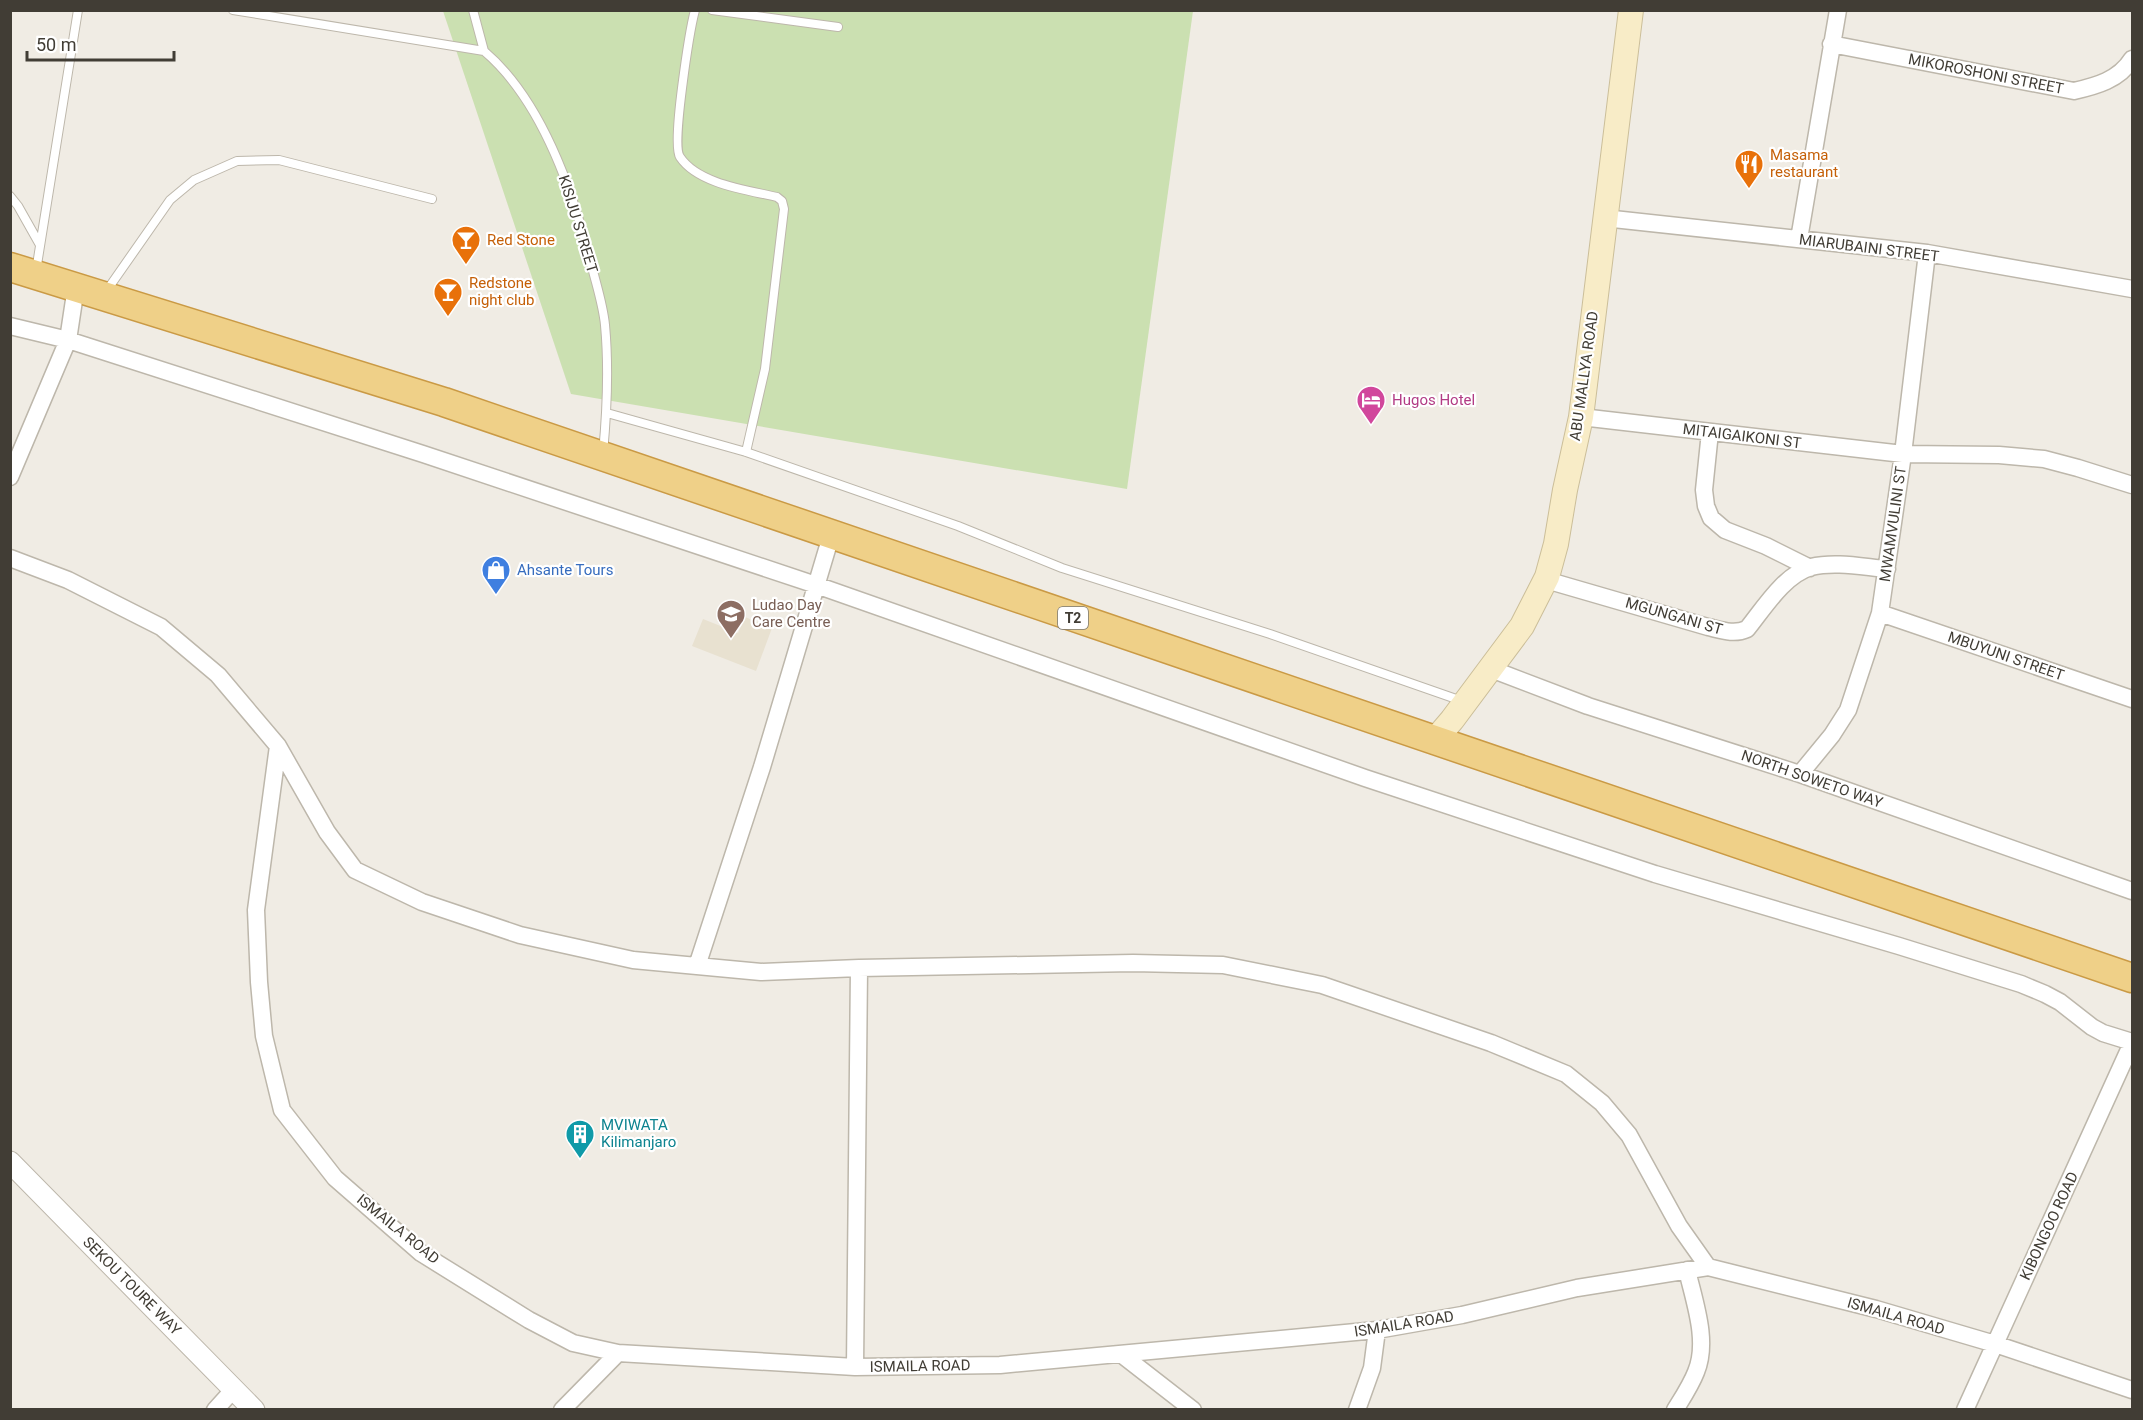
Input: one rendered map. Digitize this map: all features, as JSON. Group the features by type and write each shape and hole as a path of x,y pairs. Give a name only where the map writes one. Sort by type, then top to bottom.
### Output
{"highway":[{"name":"T2","path":"23,271 444,402 602,458 1434,741 1612,799 2133,978"}],"main road":[{"name":"ABU MALLYA ROAD","path":"1434,741 1522,626 1546,580 1556,544 1581,417 1631,10"}],"street":[{"path":"1799,239 1838,10"},
{"name":"MIKOROSHONI STREET","path":"1832,44 2074,92 2100,85 2116,76 2133,59"},
{"name":"MIARUBAINI STREET","path":"1604,218 1927,253 2133,289"},
{"name":"MWAMVULINI ST","path":"1800,774 1832,735 1848,710 1880,613 1904,454 1927,253"},
{"path":"10,477 68,340 76,287"},
{"path":"10,326 68,340 423,454 816,585 1388,786 1654,874 2022,984 2053,998 2103,1033 2133,1042"},
{"name":"MITAIGAIKONI ST","path":"1581,417 1904,454 1999,455 2044,459 2133,485"},
{"path":"1710,432 1704,490 1706,506 1712,518 1725,530 1766,546 1810,568"},
{"path":"697,966 762,767 831,536"},
{"path":"10,558 68,580 161,627 218,675 278,746 327,832 355,870 422,902 520,935 633,960 761,972 1134,963 1223,965 1322,985 1491,1043 1566,1074 1602,1103 1629,1135 1679,1227 1708,1267"},
{"name":"MGUNGANI ST","path":"1546,580 1708,627 1740,632 1747,628 1788,581 1810,568 1842,565 1887,569"},
{"name":"MBUYUNI STREET","path":"1880,613 2132,696"},
{"name":"NORTH SOWETO WAY","path":"1491,669 1588,706 1800,774 2133,891"},
{"name":"ISMAILA ROAD","path":"278,746 256,910 264,1036 282,1110 335,1178 421,1252 529,1320 573,1342 618,1353 855,1367 1000,1365 1377,1330 1462,1315 1577,1288 1708,1267 1876,1310 1995,1344 2133,1390"},
{"path":"855,1367 859,968"},
{"name":"KIBONGOO ROAD","path":"1965,1410 2133,1042"},
{"name":"SEKOU TOURE WAY","path":"10,1162 254,1410"},
{"path":"1676,1410 1697,1371 1700,1359 1698,1323 1687,1270"},
{"path":"1357,1410 1372,1368 1377,1330"},
{"path":"562,1410 618,1353"},
{"path":"1121,1354 1193,1410"},
{"path":"215,1410 234,1389"}],"lane":[{"path":"23,271 40,245 78,10"},
{"path":"234,10 484,51 473,10"},
{"path":"695,10 679,120 676,147 678,156 689,167 711,180 777,197 782,201 784,209 765,369 746,452"},
{"path":"712,10 838,27"},
{"name":"KISIJU STREET","path":"484,51 516,84 543,130 568,183 584,232 600,294 605,325 607,413 602,458"},
{"path":"103,296 170,200 194,180 237,161 279,160 432,199"},
{"path":"10,196 40,245"},
{"path":"607,413 746,452 958,526 1062,568 1270,634 1465,702"}],"shaded area":[{"name":"Ludao Day Care Centre","path":"745,617 772,628 756,671 692,646 703,619 738,633"}],"green space":[{"path":"443,11 1193,11 1127,489 571,394"}],"place":[{"name":"Masama restaurant","path":"1749,190"},
{"name":"Red Stone","path":"466,266"},
{"name":"Redstone night club","path":"448,318"},
{"name":"Hugos Hotel","path":"1371,426"},
{"name":"Ahsante Tours","path":"496,596"},
{"name":"Ludao Day Care Centre","path":"731,640"},
{"name":"MVIWATA Kilimanjaro","path":"580,1160"}]}
